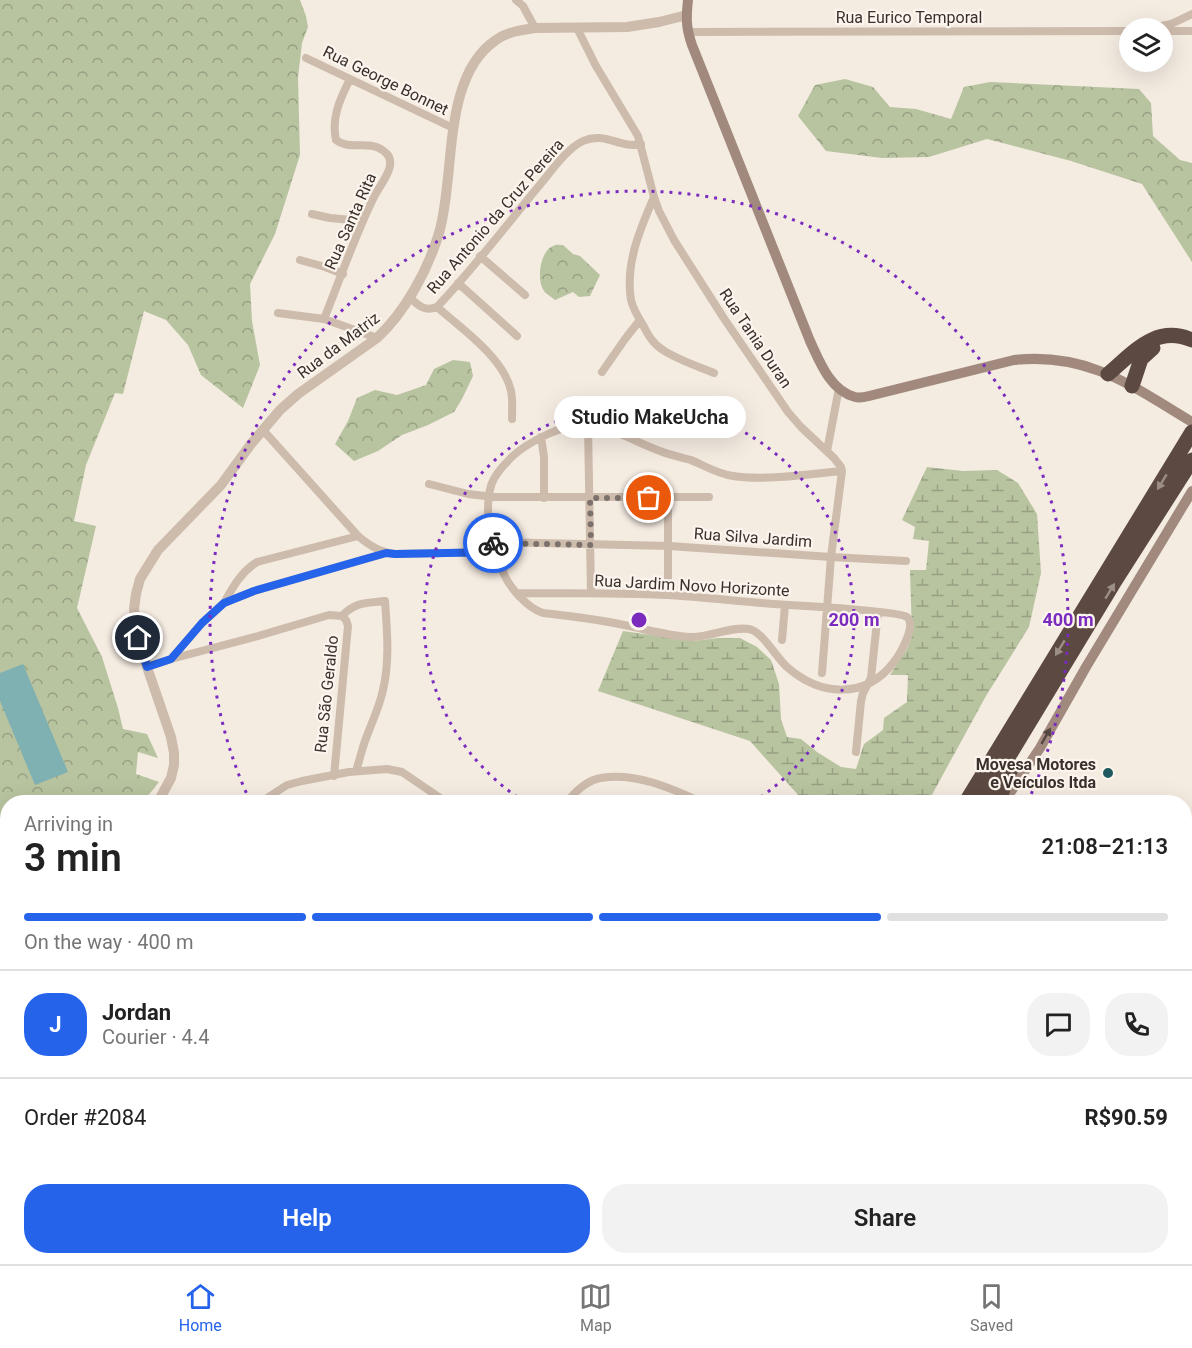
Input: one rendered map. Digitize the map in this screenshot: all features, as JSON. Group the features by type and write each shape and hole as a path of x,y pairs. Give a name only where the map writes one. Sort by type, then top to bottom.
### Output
{"highway":[{"path":"1108,374 1142,346 1157,337 1175,335 1192,340"},
{"path":"1132,386 1141,359 1150,349 1170,342 1192,350"},
{"path":"1176,458 1177,445 1192,421"},
{"path":"970,795 1192,432"},
{"path":"985,795 1192,460"},
{"path":"1001,795 1031,722"}],"main road":[{"path":"687,0 688,32 810,340 825,371 840,388 855,397 869,396 1014,360 1031,358 1069,362 1108,374 1192,421"},
{"path":"1009,795 1040,748 1192,491"}],"street":[{"path":"516,0 523,6 535,28"},
{"path":"1173,23 1192,14"},
{"name":"Rua da Matriz","path":"163,795 171,778 174,753 135,624 134,609 140,579 158,550 221,485 280,410 298,394 377,338 395,319 426,268 440,232 447,195 453,128 461,91 468,74 495,40 520,30 644,25 687,15"},
{"name":"Rua Tania Duran","path":"577,28 596,66 638,136 654,197 683,256 788,412 827,451 842,471"},
{"name":"Rua Eurico Temporal","path":"688,32 1119,31"},
{"path":"1173,31 1192,31"},
{"name":"Rua George Bonnet","path":"306,58 453,128"},
{"name":"Rua Santa Rita","path":"324,319 362,221 390,169 390,159 379,147 346,145 336,140 335,117 350,79"},
{"name":"Rua Antonio da Cruz Pereira","path":"409,297 424,309 436,307 545,179 582,141 597,137 628,145 641,144"},
{"path":"654,197 641,228 633,256 631,300 649,336 662,350 714,373"},
{"path":"312,214 362,221"},
{"path":"480,256 525,295"},
{"path":"300,260 343,274"},
{"path":"458,283 517,336"},
{"path":"436,307 500,365 511,391 512,419"},
{"path":"278,313 324,319 377,338"},
{"path":"602,372 640,320"},
{"path":"827,451 840,388"},
{"path":"822,673 831,557 842,471 743,478 721,474 688,459 660,451 610,431 579,425 541,437 518,451 501,468 490,487 488,497 490,535 506,578 530,607 543,613 594,619 682,636 699,637 749,629 760,635 786,666 806,681 819,687 844,689 868,684"},
{"path":"588,426 591,594"},
{"path":"263,430 358,536 374,548 395,554 497,552"},
{"path":"541,437 544,457 544,498"},
{"path":"429,484 488,497 709,497"},
{"path":"668,497 668,595"},
{"path":"171,659 202,623 224,603 247,568 257,562 358,536"},
{"name":"Rua Silva Jardim","path":"493,542 669,546 906,561"},
{"path":"224,603 254,591 386,553"},
{"name":"Rua Jardim Novo Horizonte","path":"518,594 668,595 828,607 907,616 909,624 906,640 895,661 868,684"},
{"path":"147,667 329,615 342,616 349,608 355,606 385,601 387,651 383,691 356,771"},
{"path":"782,640 785,605"},
{"path":"856,752 861,701 871,678 878,612"},
{"name":"Rua São Geraldo","path":"334,776 348,632 346,620 342,616"},
{"path":"272,795 287,785 315,778 356,771 396,770 436,795"},
{"path":"573,795 599,778 628,778 663,786 684,795"}],"green space":[{"path":"0,0 300,0 308,27 302,43 298,78 300,155 275,234 250,284 252,321 260,365 243,408 201,375 188,345 166,320 144,311 123,394 115,393 86,465 74,521 96,526 77,608 102,657 123,729 147,734 158,758 138,752 136,774 159,782 149,795 0,795"},
{"path":"845,79 873,87 890,107 916,109 951,119 964,87 990,82 1139,89 1151,103 1153,136 1180,160 1192,163 1192,262 1142,184 1071,161 987,139 929,157 882,158 826,151 798,116 815,85"},
{"path":"555,245 563,245 573,254 580,256 600,275 590,296 579,297 573,292 555,300 544,291 540,280 542,260 549,249"},
{"path":"453,360 470,362 473,376 454,412 402,435 378,451 354,461 335,444 348,421 357,398 375,390 397,395 426,385 434,369"},
{"path":"927,467 963,471 997,470 1018,483 1037,514 1041,573 1029,627 986,696 932,795 798,795 750,741 598,691 623,631 693,641 740,638 757,647 771,660 779,684 781,719 787,737 801,739 841,767 856,769 864,744 883,730 884,718 907,702 908,675 890,675 907,649 912,636 910,570 926,570 929,541 913,539 915,527 902,520"}],"water":[{"path":"23,664 68,772 35,785 0,701 0,673"}],"way so far":[{"path":"493,543 591,545 590,498 649,498"}],"place":[{"name":"Studio MakeUcha","path":"649,498"},
{"name":"Movesa Motores e Veículos ltda","path":"1108,773"}],"route":[{"path":"138,638 147,667 171,659 202,623 224,603 254,591 386,553 497,552 493,543"}]}
